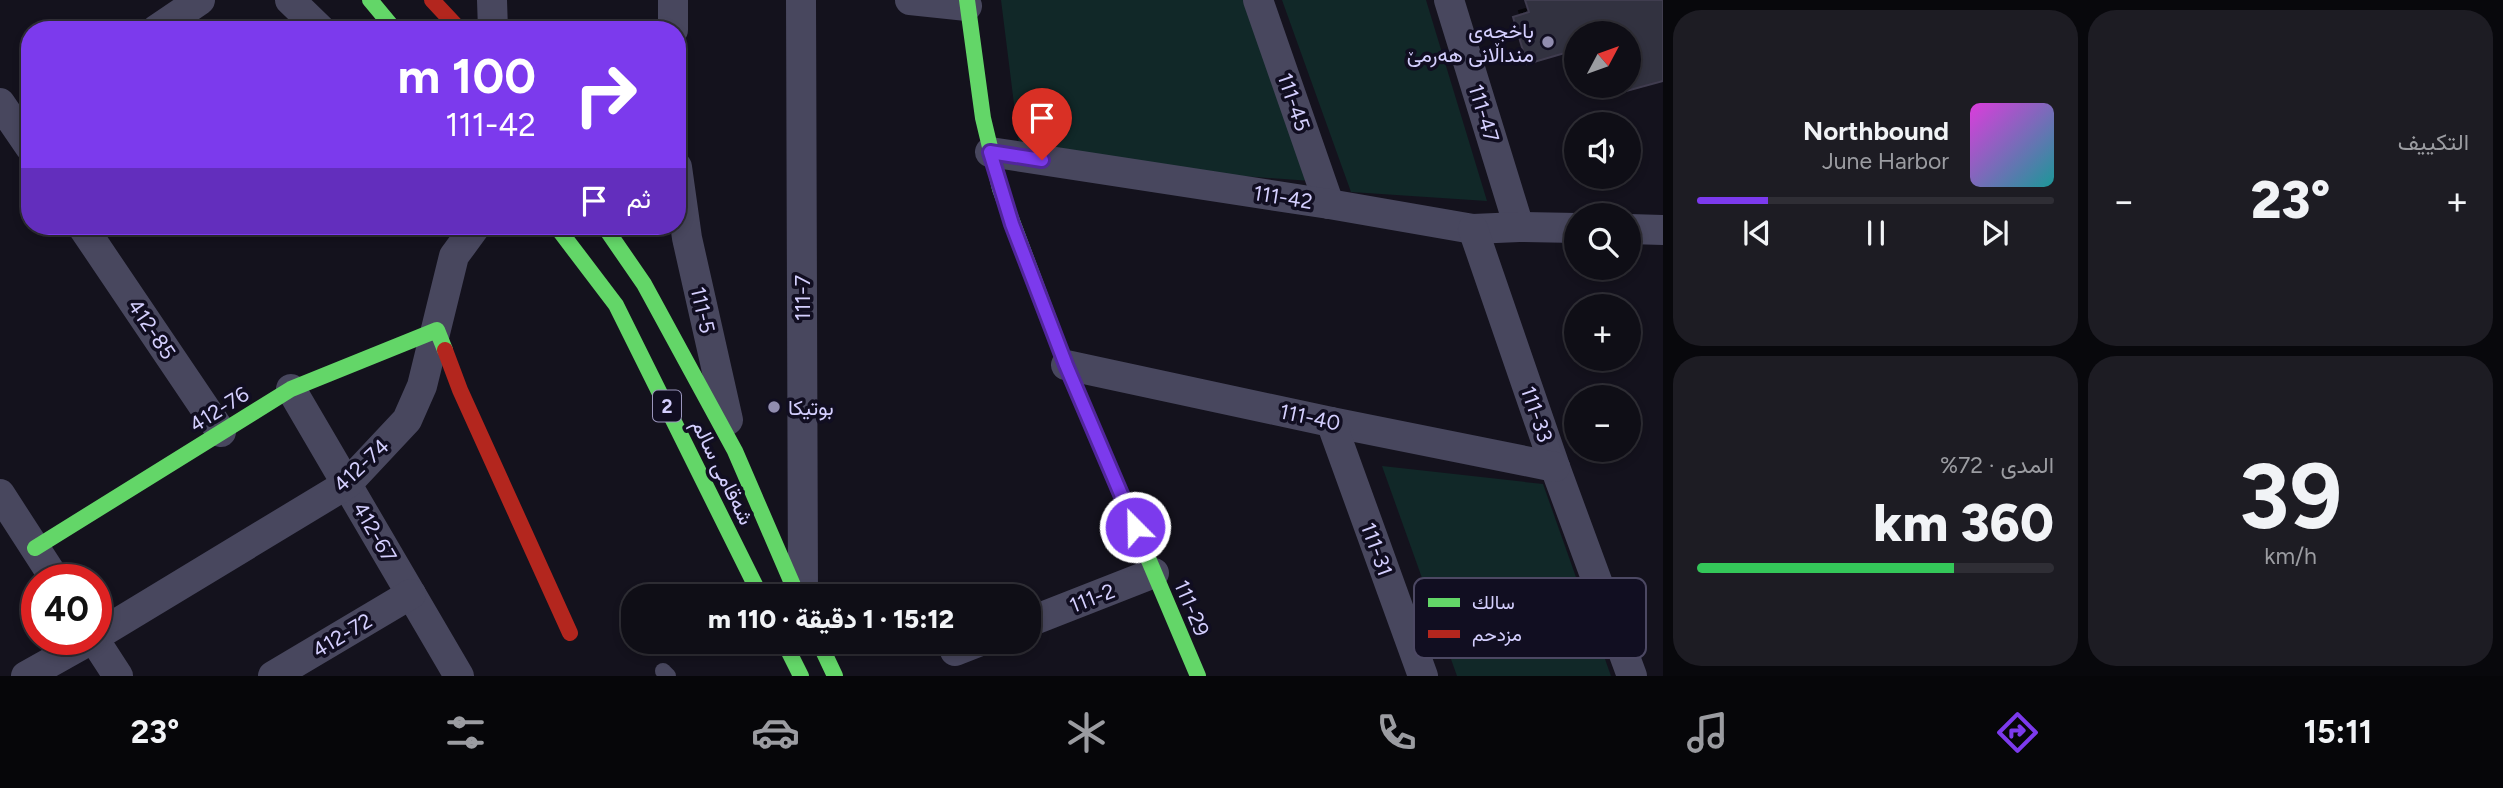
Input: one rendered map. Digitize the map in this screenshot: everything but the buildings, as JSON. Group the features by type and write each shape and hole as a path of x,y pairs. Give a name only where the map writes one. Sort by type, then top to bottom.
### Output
{"street":[{"path":"169,21 200,0"},
{"path":"290,0 312,21"},
{"path":"370,0 388,21"},
{"path":"432,0 452,21"},
{"path":"492,0 493,21"},
{"path":"673,0 673,21"},
{"name":"111-7","path":"801,0 801,584"},
{"path":"910,0 967,3"},
{"name":"111-45","path":"1258,0 1329,204"},
{"name":"111-47","path":"1449,0 1518,227"},
{"name":"111-29","path":"967,3 979,95 990,152 1012,224 1066,365 1198,676"},
{"name":"111-42","path":"990,152 1473,229 1564,228"},
{"name":"111-33","path":"1473,229 1596,578"},
{"path":"1641,229 1663,230"},
{"name":"111-5","path":"686,231 735,452"},
{"name":"412-85","path":"88,235 221,432"},
{"name":"412-74","path":"112,627 347,484 407,420 422,386 454,256 469,235"},
{"name":"شەقامی سالم","path":"563,235 616,305 755,584"},
{"name":"شەقامی سالم","path":"610,235 644,285 735,452 795,584"},
{"path":"437,330 460,390 570,633"},
{"name":"412-76","path":"35,548 291,389 437,330"},
{"name":"111-40","path":"1066,365 1555,467"},
{"name":"412-67","path":"291,389 459,676"},
{"name":"111-31","path":"1331,422 1414,651"},
{"path":"0,494 45,564"},
{"name":"111-2","path":"1041,617 1154,573"},
{"name":"412-72","path":"273,676 411,594"},
{"path":"790,654 801,676"},
{"path":"825,654 835,676"},
{"name":"412-74","path":"26,676 64,655"},
{"path":"105,655 118,676"},
{"name":"111-31","path":"1416,658 1423,676"},
{"name":"111-33","path":"1625,658 1632,676"}],"green space":[{"path":"1001,0 1243,0 1311,181 1021,160"},
{"path":"1282,0 1426,0 1487,201 1351,192"},
{"path":"1382,466 1543,484 1576,578 1422,578"},
{"path":"1451,658 1605,658 1611,676 1457,676"}],"traffic: fast":[{"path":"370,0 388,21"},
{"path":"967,0 983,118 1000,189 1066,365 1198,676"},
{"path":"563,235 616,305 755,584"},
{"path":"610,235 644,284 735,451 792,584"},
{"path":"35,548 291,389 437,330 445,350"},
{"path":"790,654 801,676"},
{"path":"825,654 835,676"}],"traffic: jam":[{"path":"432,0 452,21"},
{"path":"445,350 460,390 570,633"}],"place":[{"name":"باخچەی منداڵانی هەرمێ","path":"1548,42"},
{"name":"بوتیکا","path":"774,407"}],"route":[{"path":"1042,160 990,152 1012,224 1066,365 1135,527"}]}
